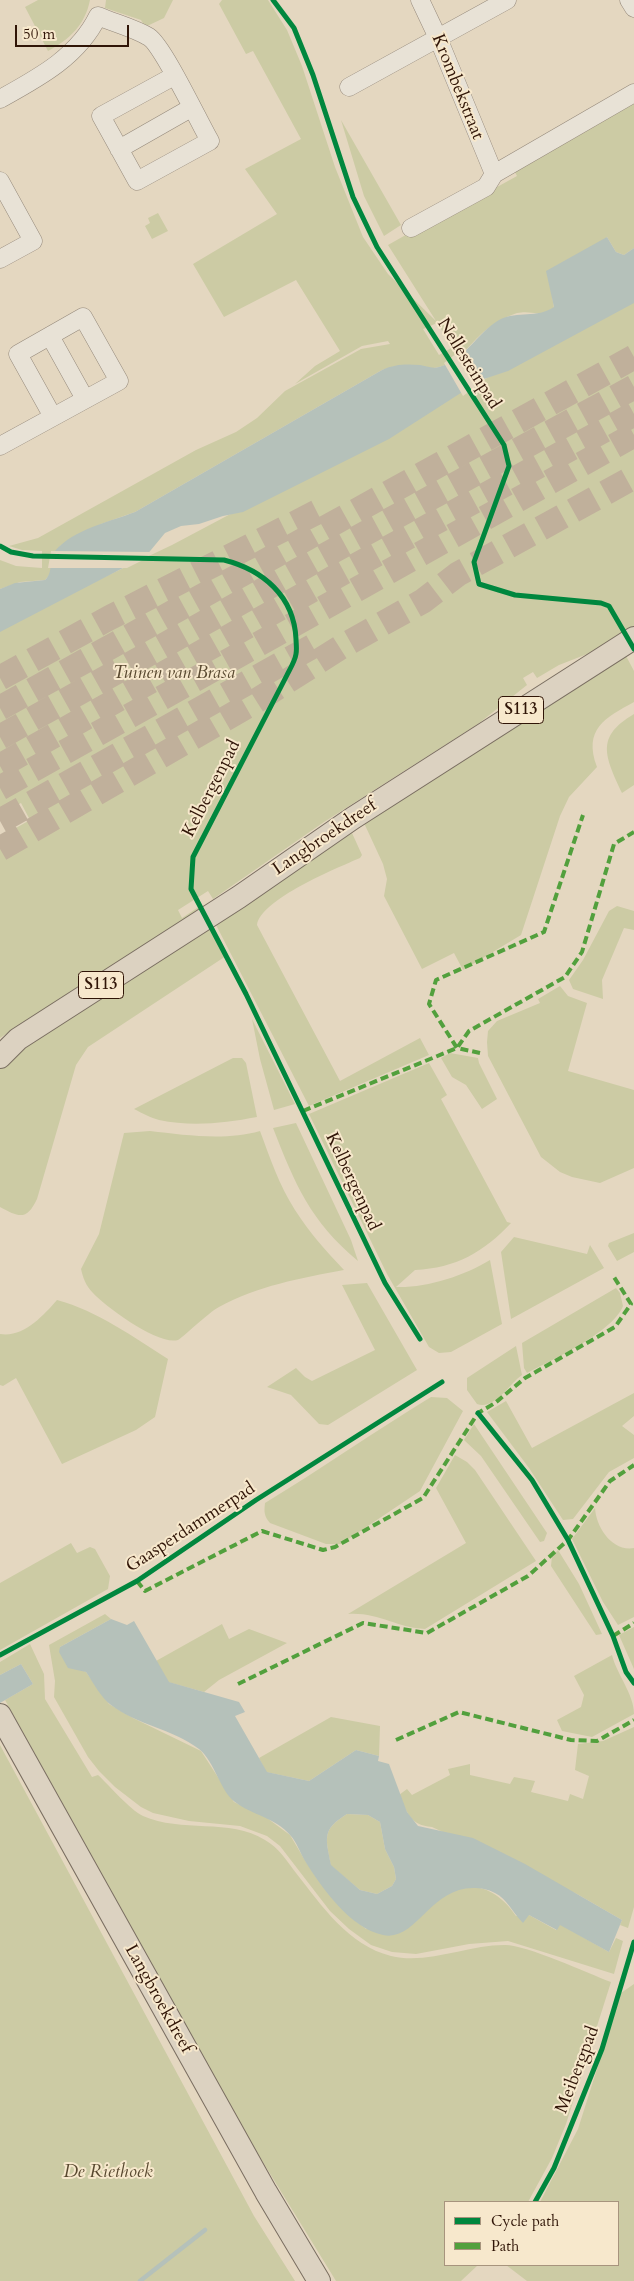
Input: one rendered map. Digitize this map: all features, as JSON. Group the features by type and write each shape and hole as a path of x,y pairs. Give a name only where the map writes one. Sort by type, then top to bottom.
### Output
{"main road":[{"name":"Langbroekdreef","path":"0,1056 9,1043 238,896 353,818 634,638"},
{"name":"Langbroekdreef","path":"0,1715 266,2192 319,2281"}],"street":[{"name":"Krombekstraat","path":"420,0 438,38 494,174"},
{"path":"349,87 506,0"},
{"path":"630,0 634,8"},
{"path":"0,99 39,77 63,60 82,42 98,16 148,37 156,43 210,141 136,181 101,116 174,76"},
{"path":"411,228 486,187 494,174 634,94"},
{"path":"119,149 192,108"},
{"path":"0,181 7,211 33,241 0,259"},
{"path":"0,446 119,381 82,317 18,354 52,417"},
{"path":"50,336 85,399"}],"green space":[{"path":"38,0 90,0 88,9 80,24 70,36 48,51 25,7"},
{"path":"106,0 173,0 164,18 145,27 141,20 105,8"},
{"path":"222,0 268,0 287,30 302,66 335,167 363,237 388,274 436,321 388,245 411,232 412,234 517,176 514,170 634,103 634,248 624,255 616,252 607,237 552,295 554,308 543,313 517,313 495,323 454,360 439,367 397,366 382,370 135,512 101,524 60,546 50,574 45,580 20,582 0,589 0,560 16,566 42,568 42,551 22,550 9,546 38,538 196,450 236,432 257,418 285,391 361,349 390,344 388,341 362,346 295,384 315,366 340,351 296,280 224,317 193,264 277,214 245,169 301,139 253,51 246,54 219,4","holes":["437,323 453,347 439,355 423,329"]},
{"path":"341,120 401,225 384,236 364,196"},
{"path":"158,213 168,231 152,239 145,226 150,223 148,218"},
{"name":"Tuinen van Brasa","path":"634,300 634,626 600,649 559,665 537,678 533,672 523,678 527,685 478,724 324,822 213,899 208,891 178,910 182,918 200,906 226,956 88,1047 76,1065 37,1199 30,1211 22,1215 0,1207 0,1043 27,1020 0,1038 0,837 30,820 21,803 0,814 0,630 39,608 172,545"},
{"path":"625,654 634,671 634,702 606,720 599,726 595,734 593,754 597,767 569,797 560,816 521,935 463,970 454,953 422,969 384,896 387,879 383,864 364,823"},
{"path":"634,714 634,785 622,793 611,768 607,748 613,731"},
{"path":"352,833 362,855 360,858 318,877 285,895 262,915 257,925 340,1081 420,1038 429,1055 309,1106 214,921"},
{"path":"617,906 634,911 634,930 624,928 602,980 603,999 573,989 569,980 583,960 609,911"},
{"path":"560,986 568,996 587,1003 568,1071 634,1090 634,1168 600,1183 572,1177 560,1172 541,1157 488,1056 488,1031 497,1021 540,1003 538,999"},
{"path":"252,1019 295,1104 274,1110 260,1059"},
{"path":"450,1053 478,1058 497,1099 482,1109 466,1085 452,1077 441,1058"},
{"path":"233,1058 242,1058 246,1063 257,1117 196,1124 159,1120 134,1109"},
{"path":"429,1063 447,1095 441,1099 507,1222 511,1223 480,1250 468,1257 444,1266 415,1270 396,1287 408,1287 444,1280 469,1271 490,1260 502,1324 451,1352 439,1353 429,1347 387,1274 309,1114"},
{"path":"296,1123 351,1240 358,1261 341,1246 316,1216 289,1167 273,1128"},
{"path":"150,1131 191,1135 233,1136 260,1131 289,1201 306,1226 344,1270 312,1276 249,1293 214,1310 178,1340 159,1337 121,1316 91,1290 85,1282 81,1269 99,1234 124,1133"},
{"path":"634,1233 634,1252 617,1261 608,1246 609,1243"},
{"path":"514,1237 587,1254 590,1245 604,1268 511,1319 501,1252"},
{"path":"367,1283 417,1370 328,1425 319,1424 291,1395 267,1387 296,1368 312,1381 375,1350 342,1285"},
{"path":"616,1288 620,1293 623,1306 617,1316 607,1326 566,1353 527,1373 524,1368 522,1343"},
{"path":"57,1300 101,1318 168,1359 155,1417 136,1430 62,1464 16,1378 3,1386 0,1385 0,1334 17,1333 24,1329 39,1319"},
{"path":"516,1346 522,1375 496,1400 484,1405 477,1404 467,1390 467,1378"},
{"path":"634,1393 634,1416 622,1426 634,1435 634,1458 609,1472 573,1519 563,1520 529,1468 487,1412 506,1401 532,1448"},
{"path":"431,1397 447,1398 463,1411 420,1491 341,1544 326,1544 270,1523 265,1514 265,1503"},
{"path":"474,1424 547,1533 544,1541 540,1542 481,1456 464,1440"},
{"path":"455,1455 467,1462 475,1470 536,1561 425,1629 405,1626 369,1615 348,1614 466,1543 436,1488"},
{"path":"595,1508 598,1523 607,1537 619,1546 634,1548 634,1617 618,1625 603,1602 572,1539"},
{"path":"71,1543 77,1553 90,1547 95,1549 110,1576 108,1589 0,1650 0,1583"},
{"path":"558,1550 579,1584 602,1634 596,1635 551,1566 552,1556"},
{"path":"105,1614 111,1619 60,1647 79,1669 86,1672 109,1704 133,1718 201,1751 234,1802 267,1818 290,1835 306,1862 327,1891 350,1916 366,1929 451,1892 472,1887 492,1892 509,1906 516,1916 529,1915 556,1930 560,1924 609,1952 616,1938 623,1941 614,1974 508,1941 469,1944 416,1954 392,1952 371,1945 349,1929 330,1911 280,1846 267,1836 240,1826 189,1821 153,1813 141,1807 115,1787 99,1771 88,1757 54,1697 55,1681 49,1645"},
{"path":"222,1624 229,1639 249,1629 287,1643 219,1680 204,1692 168,1682 156,1661"},
{"path":"634,1627 634,1669 619,1635"},
{"path":"30,1644 44,1674 45,1699 92,1777 98,1775 138,1813 158,1821 173,1824 237,1829 265,1840 282,1855 337,1923 349,1934 376,1951 391,1956 419,1958 490,1946 514,1946 541,1954 611,1982 566,2124 552,2158 529,2201 444,2201 444,2266 477,2266 461,2281 336,2281 253,2146 5,1700 33,1684 21,1664 0,1675 0,1662"},
{"path":"612,1655 631,1699 634,1714 592,1737 562,1731 557,1720 581,1707 584,1695 574,1676"},
{"path":"331,1717 380,1726 379,1756 356,1750 309,1781 266,1772 259,1758"},
{"path":"634,1727 634,1907 628,1928 620,1925 622,1920 577,1894 432,1827 419,1824 411,1817 399,1795 407,1789 412,1795 450,1775 448,1769 470,1764 470,1775 510,1784 514,1777 535,1781 531,1792 568,1801 570,1794 583,1799 589,1776 575,1770 578,1744 603,1741"},
{"name":"De Riethoek","path":"0,1745 254,2216 295,2281 0,2281"},
{"path":"347,1814 368,1815 380,1822 385,1849 394,1867 396,1879 392,1886 377,1894 360,1890 331,1866 327,1836 333,1825"},
{"path":"634,1984 634,2281 527,2281 507,2266 619,2266 619,2201 541,2201 578,2129 621,1993"}],"shaded area":[{"path":"607,237 616,252 624,255 634,248 634,303 508,371 481,380 389,439 243,512 199,524 181,526 165,533 146,556 0,632 0,589 15,583 45,580 48,577 53,554 63,543 72,537 92,527 135,512 382,370 401,365 420,365 434,368 448,364 499,320 514,315 547,311 554,307 546,271"},
{"path":"111,1619 127,1625 134,1621 169,1682 239,1702 245,1712 235,1716 267,1772 309,1781 356,1750 379,1756 378,1761 389,1764 407,1812 418,1826 473,1838 525,1864 622,1920 609,1952 560,1925 557,1930 529,1915 523,1923 499,1896 478,1888 458,1890 445,1896 405,1931 395,1935 383,1935 371,1931 348,1916 338,1906 305,1861 295,1841 284,1829 235,1802 230,1797 209,1761 199,1749 178,1736 132,1718 111,1705 86,1672 68,1668 59,1652 60,1647","holes":["347,1814 368,1815 380,1822 385,1849 394,1867 396,1879 392,1886 377,1894 360,1890 331,1865 327,1841 329,1830"]},
{"path":"21,1664 33,1684 0,1703 0,1675"}],"pier":[{"path":"457,353 477,386 463,396 444,363"},
{"path":"51,551 151,552 147,558 127,568 48,568"}],"waterway":[{"path":"140,2281 205,2230"}],"tunnel":[{"path":"0,708 634,357"},
{"path":"0,737 322,557 634,387"},
{"path":"0,766 335,577 634,414"},
{"path":"0,788 634,435"},
{"path":"0,849 256,701 341,647 423,601 458,574 634,477"},
{"path":"0,678 109,618 317,512"},
{"path":"0,821 313,646"}],"marked path":[{"path":"480,1053 457,1048 429,1004 436,980 544,932 583,815"},
{"path":"303,1111 457,1048 469,1031 565,977 582,952 614,844 634,832"},
{"path":"137,1581 145,1591 262,1531 323,1550 335,1547 423,1498 478,1413 495,1403 525,1378 615,1327 631,1304 614,1277"},
{"path":"238,1684 363,1623 427,1633 528,1576 568,1540 610,1481 634,1465"},
{"path":"613,1636 634,1623"},
{"path":"396,1740 459,1712 571,1740 597,1741 634,1720"}],"cycle path":[{"name":"Nellesteinpad","path":"273,0 294,28 313,75 353,197 377,247 504,445 509,466 474,562 479,584 515,595 601,603 609,606 634,649"},
{"name":"Kelbergenpad","path":"0,546 11,552 33,556 224,560 263,578 283,598 294,624 296,639 295,659 193,857 191,889 246,994 385,1283 420,1339"},
{"name":"Gaasperdammerpad","path":"0,1655 137,1581 256,1500 442,1382"},
{"path":"478,1413 532,1480 568,1540 613,1636 626,1672 634,1683"},
{"name":"Meibergpad","path":"536,2201 554,2168 602,2049 634,1942"}]}
